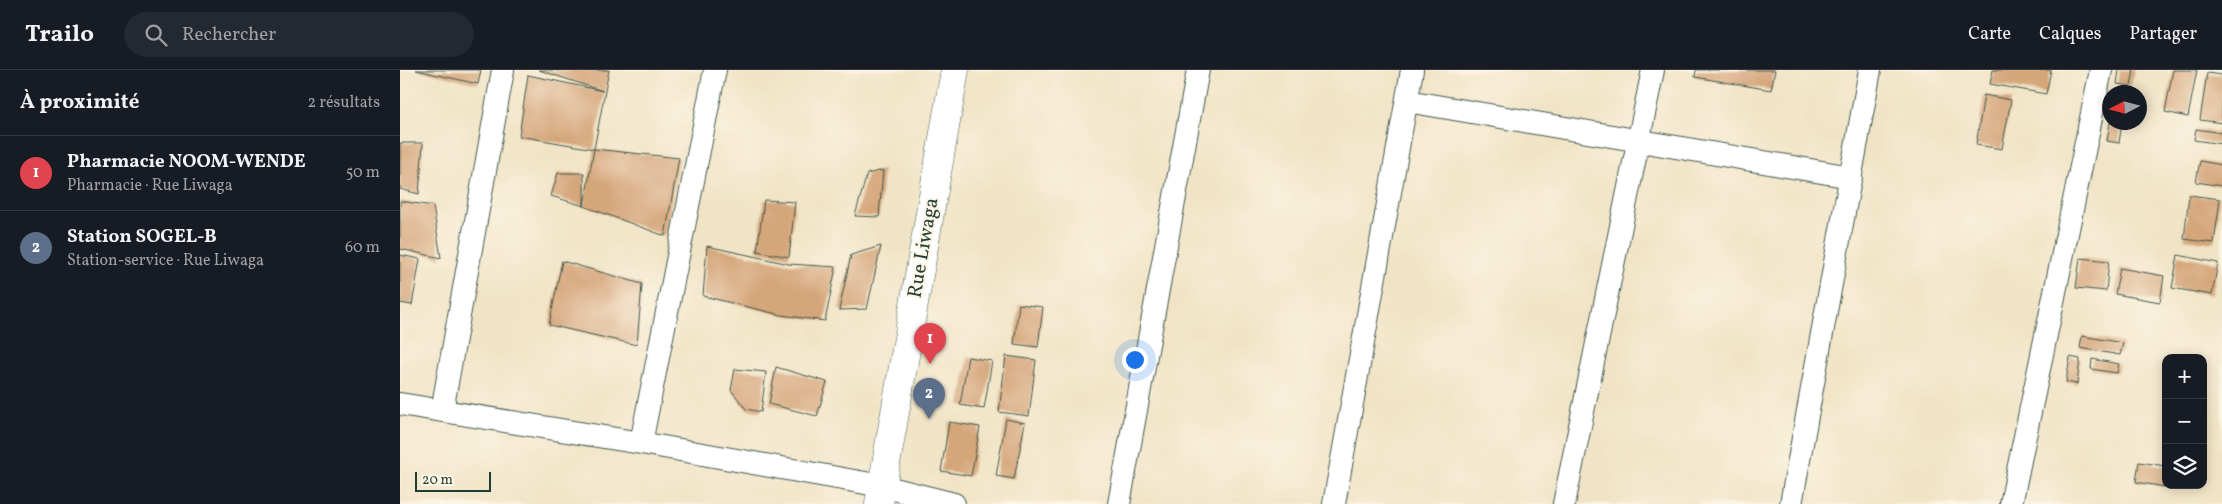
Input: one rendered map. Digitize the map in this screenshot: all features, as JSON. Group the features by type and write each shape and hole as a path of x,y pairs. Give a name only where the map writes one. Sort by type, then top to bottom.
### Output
{"main road":[{"name":"Rue Liwaga","path":"881,495 955,70"}],"street":[{"path":"442,411 503,70"},
{"path":"641,442 715,70"},
{"path":"1119,504 1198,70"},
{"path":"1334,504 1412,70"},
{"path":"1564,504 1653,70"},
{"path":"1791,504 1870,70"},
{"path":"2011,504 2101,70"},
{"path":"1407,101 1851,177"},
{"path":"400,404 641,442 881,495 954,504"}],"building":[{"path":"416,70 481,70 478,84"},
{"path":"539,70 609,70 594,149 519,136 528,75 603,91"},
{"path":"1696,70 1775,70 1771,90 1695,77"},
{"path":"1993,70 2051,70 2046,94 1990,84"},
{"path":"2119,70 2134,70 2131,85 2117,84"},
{"path":"2173,70 2197,70 2188,117 2165,112"},
{"path":"2207,73 2222,75 2222,123 2200,120"},
{"path":"1984,95 2011,100 2002,149 1976,145"},
{"path":"2196,129 2222,133 2222,144 2194,140"},
{"path":"2109,130 2121,130 2119,143 2107,141"},
{"path":"400,143 423,143 419,194 400,189"},
{"path":"594,149 679,158 665,236 584,206"},
{"path":"2200,161 2222,165 2222,186 2196,182"},
{"path":"883,170 879,217 855,216 867,174"},
{"path":"558,173 584,173 584,206 551,196"},
{"path":"2189,195 2220,199 2214,243 2184,239"},
{"path":"764,200 795,202 789,257 757,251"},
{"path":"400,201 433,206 441,258 400,249"},
{"path":"707,246 789,264 836,267 825,321 781,315 703,296"},
{"path":"881,246 867,309 839,310 851,255"},
{"path":"400,255 420,259 412,305 400,303"},
{"path":"2178,255 2218,263 2212,295 2172,288"},
{"path":"2080,258 2109,261 2106,291 2076,288"},
{"path":"562,261 642,284 637,345 549,325"},
{"path":"2120,268 2164,276 2160,302 2115,294"},
{"path":"1019,304 1043,307 1038,347 1014,344"},
{"path":"2082,336 2123,343 2120,355 2080,348"},
{"path":"1006,356 1036,360 1029,416 999,412"},
{"path":"968,357 992,361 984,409 960,405"},
{"path":"2070,357 2080,359 2077,384 2066,382"},
{"path":"2092,359 2119,364 2117,373 2091,369"},
{"path":"776,367 827,382 817,416 769,404"},
{"path":"735,369 766,372 761,412 746,409 731,390"},
{"path":"1006,419 1025,423 1014,479 996,476"},
{"path":"949,422 980,427 971,476 941,471"},
{"path":"2139,462 2162,465 2162,486 2136,482"}],"place":[{"name":"Pharmacie NOOM-WENDE","path":"930,364"},
{"name":"Station SOGEL-B","path":"929,419"}]}
